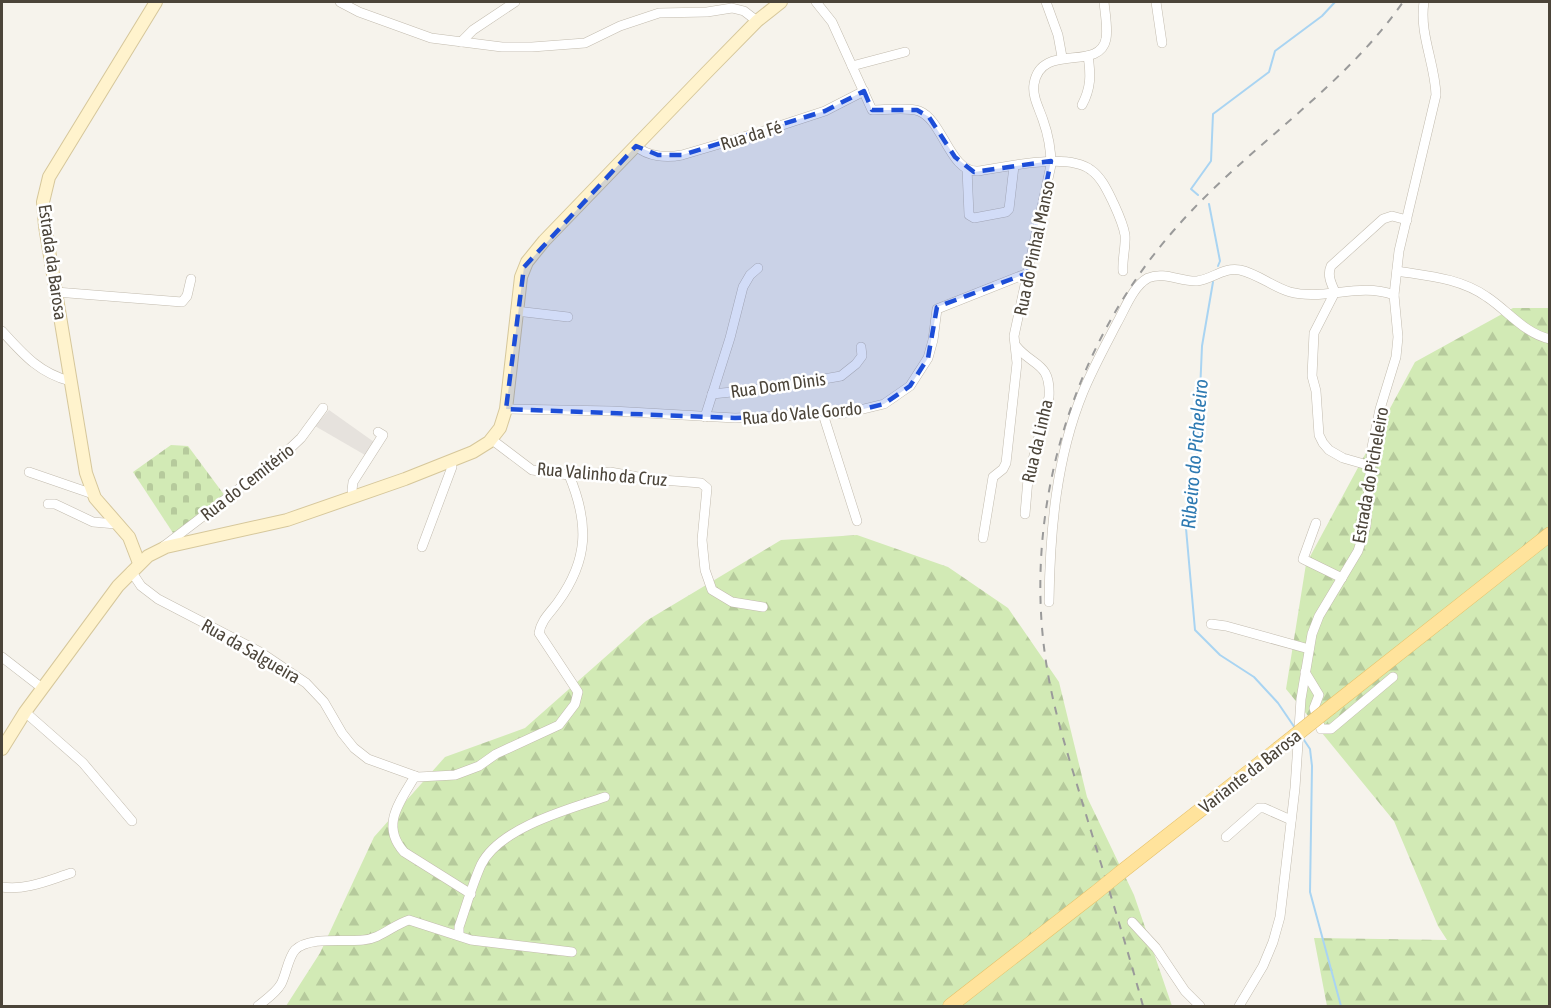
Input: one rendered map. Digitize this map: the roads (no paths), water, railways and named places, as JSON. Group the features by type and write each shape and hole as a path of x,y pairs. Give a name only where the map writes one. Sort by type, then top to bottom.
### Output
{"main road":[{"name":"Estrada da Barosa","path":"156,2 46,185 44,218 86,473 93,494 129,537 160,549"},
{"path":"2,749 42,688 118,586 135,567 160,549 286,520 450,461 479,449 491,439 500,428 506,409 521,277 531,256 757,21 781,2"},
{"name":"Variante da Barosa","path":"950,1006 1550,534"},
{"name":"Estrada da Barosa","path":"129,537 135,567"}],"street":[{"path":"340,2 359,12 431,38 502,47 585,43 620,26 659,13 701,13 732,8 744,11 757,21"},
{"path":"461,42 473,30 515,2"},
{"path":"816,2 832,22 872,110 917,110 929,117 955,157 967,169 974,172 1051,161 1081,165 1096,174 1117,211 1125,237 1123,271"},
{"path":"1046,2 1058,35 1062,57 1088,56 1099,50 1106,38 1104,2"},
{"path":"1156,2 1162,43"},
{"name":"Estrada do Picheleiro","path":"1239,1006 1263,966 1274,942 1280,917 1301,699 1312,634 1319,616 1361,544 1366,526 1372,447 1380,409 1396,357 1398,337 1394,295 1397,271 1436,95 1436,81 1422,16 1424,2"},
{"path":"852,66 904,52"},
{"path":"1082,105 1091,82 1088,56"},
{"name":"Rua do Pinhal Manso","path":"983,538 993,477 1003,469 1006,463 1015,384 1014,336 1051,161 1051,150 1036,100 1034,83 1042,68 1062,57"},
{"name":"Rua da Fé","path":"636,146 647,153 670,158 825,111 864,91"},
{"path":"967,169 969,216 974,218 1006,212 1014,166"},
{"path":"1335,292 1329,278 1331,266 1383,219 1392,216 1407,220"},
{"path":"705,417 743,287 750,275 758,268"},
{"path":"1048,602 1052,518 1073,420 1096,364 1130,299 1142,282 1156,276 1196,281 1229,269 1242,270 1290,292 1305,294 1367,289 1394,295"},
{"path":"1397,271 1453,280 1463,284 1486,296 1526,328 1550,339"},
{"name":"Rua do Vale Gordo","path":"506,409 612,411 735,418 847,413 884,404 910,386 928,358 937,309 1028,273"},
{"path":"56,292 182,302 187,296 191,279"},
{"path":"1335,292 1314,333 1312,376 1316,391 1319,435 1329,450 1342,458 1371,466"},
{"path":"516,311 568,317"},
{"path":"2,331 35,365 52,376 70,381"},
{"name":"Rua da Linha","path":"1016,346 1036,362 1046,374 1050,384 1049,397 1028,479 1025,514"},
{"name":"Rua Dom Dinis","path":"712,394 772,388 841,376 862,356 861,347"},
{"name":"Rua do Cemitério","path":"160,549 282,456 301,438 323,408"},
{"path":"823,414 857,521"},
{"path":"360,495 352,490 357,475 383,435 378,432"},
{"name":"Rua Valinho da Cruz","path":"491,439 532,470 569,476 610,472 649,479 701,483 707,488 702,540 705,570 712,590 732,602 763,607"},
{"path":"422,547 452,467 450,461"},
{"path":"29,472 93,494"},
{"name":"Rua da Salgueira","path":"135,567 141,586 158,599 260,652 306,683 324,702 342,733 354,748 368,759 415,776 455,776 559,725 574,704 578,692 539,633 540,624 559,601 580,563 583,519 569,476"},
{"path":"48,504 55,504 93,522 116,524"},
{"path":"1316,524 1303,559 1342,578"},
{"path":"1211,624 1309,649"},
{"path":"2,657 42,688"},
{"path":"1305,672 1318,695 1314,708 1322,729 1331,729 1393,677"},
{"path":"25,712 82,764 132,821"},
{"path":"415,776 393,817 393,835 397,844 404,852 471,894"},
{"path":"459,935 459,927 481,865 501,840 542,820 605,797"},
{"path":"1226,837 1259,808 1291,820"},
{"path":"2,887 13,889 27,887 71,873"},
{"path":"258,1006 280,987 295,951 303,946 327,941 364,940 376,937 409,920 471,940 572,952"},
{"path":"1132,922 1156,948 1185,991 1200,1006"}],"waterway":[{"name":"Ribeiro do Picheleiro","path":"1198,195 1191,189 1211,161 1213,114 1269,72 1275,51 1322,16 1335,2"},
{"path":"1209,204 1220,261 1218,266"},
{"name":"Ribeiro do Picheleiro","path":"1213,282 1202,346 1197,461 1185,517 1195,630 1220,655 1254,677 1278,703 1295,728"},
{"name":"Ribeiro do Picheleiro","path":"1302,737 1310,749 1312,766 1310,892 1341,1006"}],"railway":[{"path":"1143,1006 1064,742 1048,674 1041,615 1041,555 1048,496 1062,437 1081,381 1107,327 1138,276 1175,229 1202,200 1351,64 1403,2"}]}
